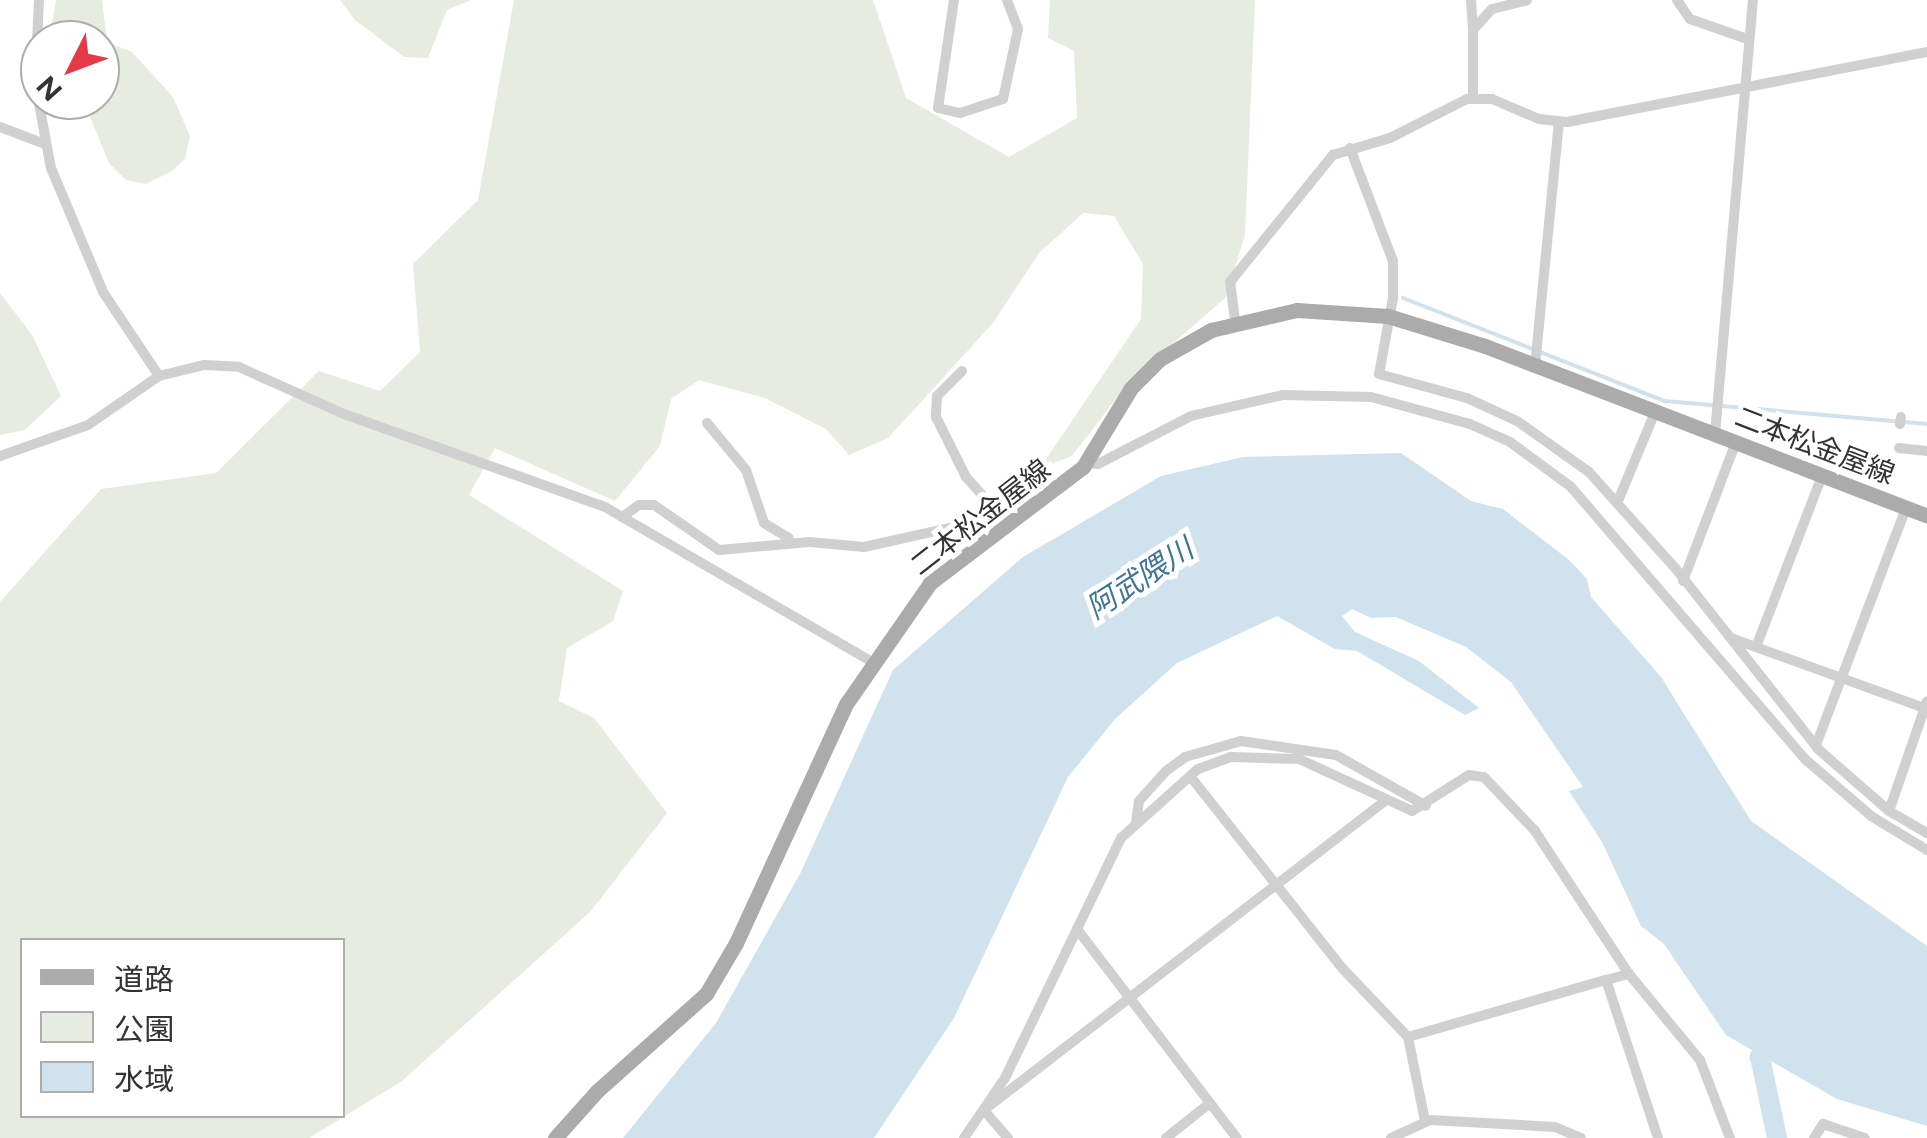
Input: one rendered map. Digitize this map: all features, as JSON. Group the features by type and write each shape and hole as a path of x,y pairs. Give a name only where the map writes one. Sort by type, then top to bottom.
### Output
{"main road":[{"name":"二本松金屋線","path":"555,1138 597,1091 706,994 872,662 930,583 1084,463 1111,412 1160,359 1235,321 1331,309 1388,316 1536,357 1655,412 1927,516"}],"street":[{"path":"39,0 35,82 45,144 88,260 159,376"},
{"path":"954,0 938,108 960,112 1003,99 1018,29 1007,0"},
{"path":"1471,0 1473,99"},
{"path":"1473,30 1492,9 1526,0"},
{"path":"1677,0 1690,19 1747,40"},
{"path":"1715,434 1753,0"},
{"path":"1235,321 1230,282 1318,171 1350,148 1390,138 1473,99 1559,122 1927,52"},
{"path":"1536,357 1559,122"},
{"path":"0,128 45,144"},
{"path":"1350,148 1390,247 1394,285 1379,374 1468,398 1517,421 1618,501 1816,745 1889,812 1927,833"},
{"path":"0,456 88,425 159,376 193,367 239,367 344,414 622,517 872,662"},
{"path":"962,371 937,396 936,417 966,478 1004,526"},
{"path":"1084,463 1098,464 1191,416 1283,395 1370,397 1470,424 1510,442 1572,487 1806,760 1871,816 1927,850"},
{"path":"1618,501 1655,412"},
{"path":"707,422 746,470 769,531 804,542"},
{"path":"1683,582 1736,442"},
{"path":"1898,448 1927,451"},
{"path":"1756,647 1822,476"},
{"path":"622,517 639,505 654,505 719,550 804,542 864,546 950,528 1004,526"},
{"path":"1816,745 1906,508"},
{"path":"1730,637 1926,706 1889,812"},
{"path":"1136,822 1138,801 1166,771 1185,757 1241,741 1336,756 1426,806"},
{"path":"964,1138 984,1110 1078,929 1120,838 1190,776 1231,757 1275,755 1322,768 1384,801 1412,811 1426,806 1469,775 1484,777 1535,831 1628,974 1700,1060 1730,1138"},
{"path":"1190,776 1280,883 1343,968 1408,1037 1425,1121"},
{"path":"984,1110 1384,801"},
{"path":"1078,929 1237,1138"},
{"path":"1408,1037 1628,974"},
{"path":"1606,980 1658,1138"},
{"path":"1166,1138 1210,1102"},
{"path":"984,1110 1008,1138"},
{"path":"1391,1138 1425,1121 1555,1127 1580,1138"},
{"path":"1814,1138 1823,1124 1848,1136 1865,1138"}],"green space":[{"path":"56,0 102,0 104,20 52,20"},
{"path":"340,0 471,0 447,10 428,58 404,57 355,20"},
{"path":"514,0 873,0 906,98 1009,157 1077,118 1074,51 1048,38 1050,0 1255,0 1245,235 1226,297 1128,383 1072,456 1040,468 1141,319 1143,264 1114,216 1083,213 1039,253 993,323 888,438 849,455 826,429 765,398 699,380 671,399 660,446 615,501 495,448 469,495 623,591 613,621 567,648 559,701 594,718 667,813 590,912 402,1081 345,1116 345,938 20,938 20,1118 342,1118 309,1138 0,1138 0,602 101,489 216,473 319,371 380,391 420,352 413,264 478,200"},
{"path":"120,47 132,52 173,97 190,136 185,159 172,171 146,184 126,180 109,163 91,120 120,120"},
{"path":"0,293 32,335 61,396 25,430 0,435"}],"water":[{"name":"阿武隈川","path":"1401,453 1471,501 1503,509 1569,560 1587,579 1591,597 1661,677 1751,821 1927,946 1927,1126 1837,1099 1726,1035 1664,944 1641,926 1602,842 1569,791 1583,787 1511,682 1466,647 1396,617 1371,618 1352,609 1342,616 1355,632 1419,661 1479,708 1465,715 1357,651 1335,649 1277,616 1177,663 1115,719 1068,777 954,1018 874,1138 623,1138 716,1023 801,872 893,670 1023,557 1161,476 1243,457"}],"waterway":[{"path":"1403,298 1665,401 1927,424"},
{"path":"1773,1035 1760,1057 1777,1138"}]}
